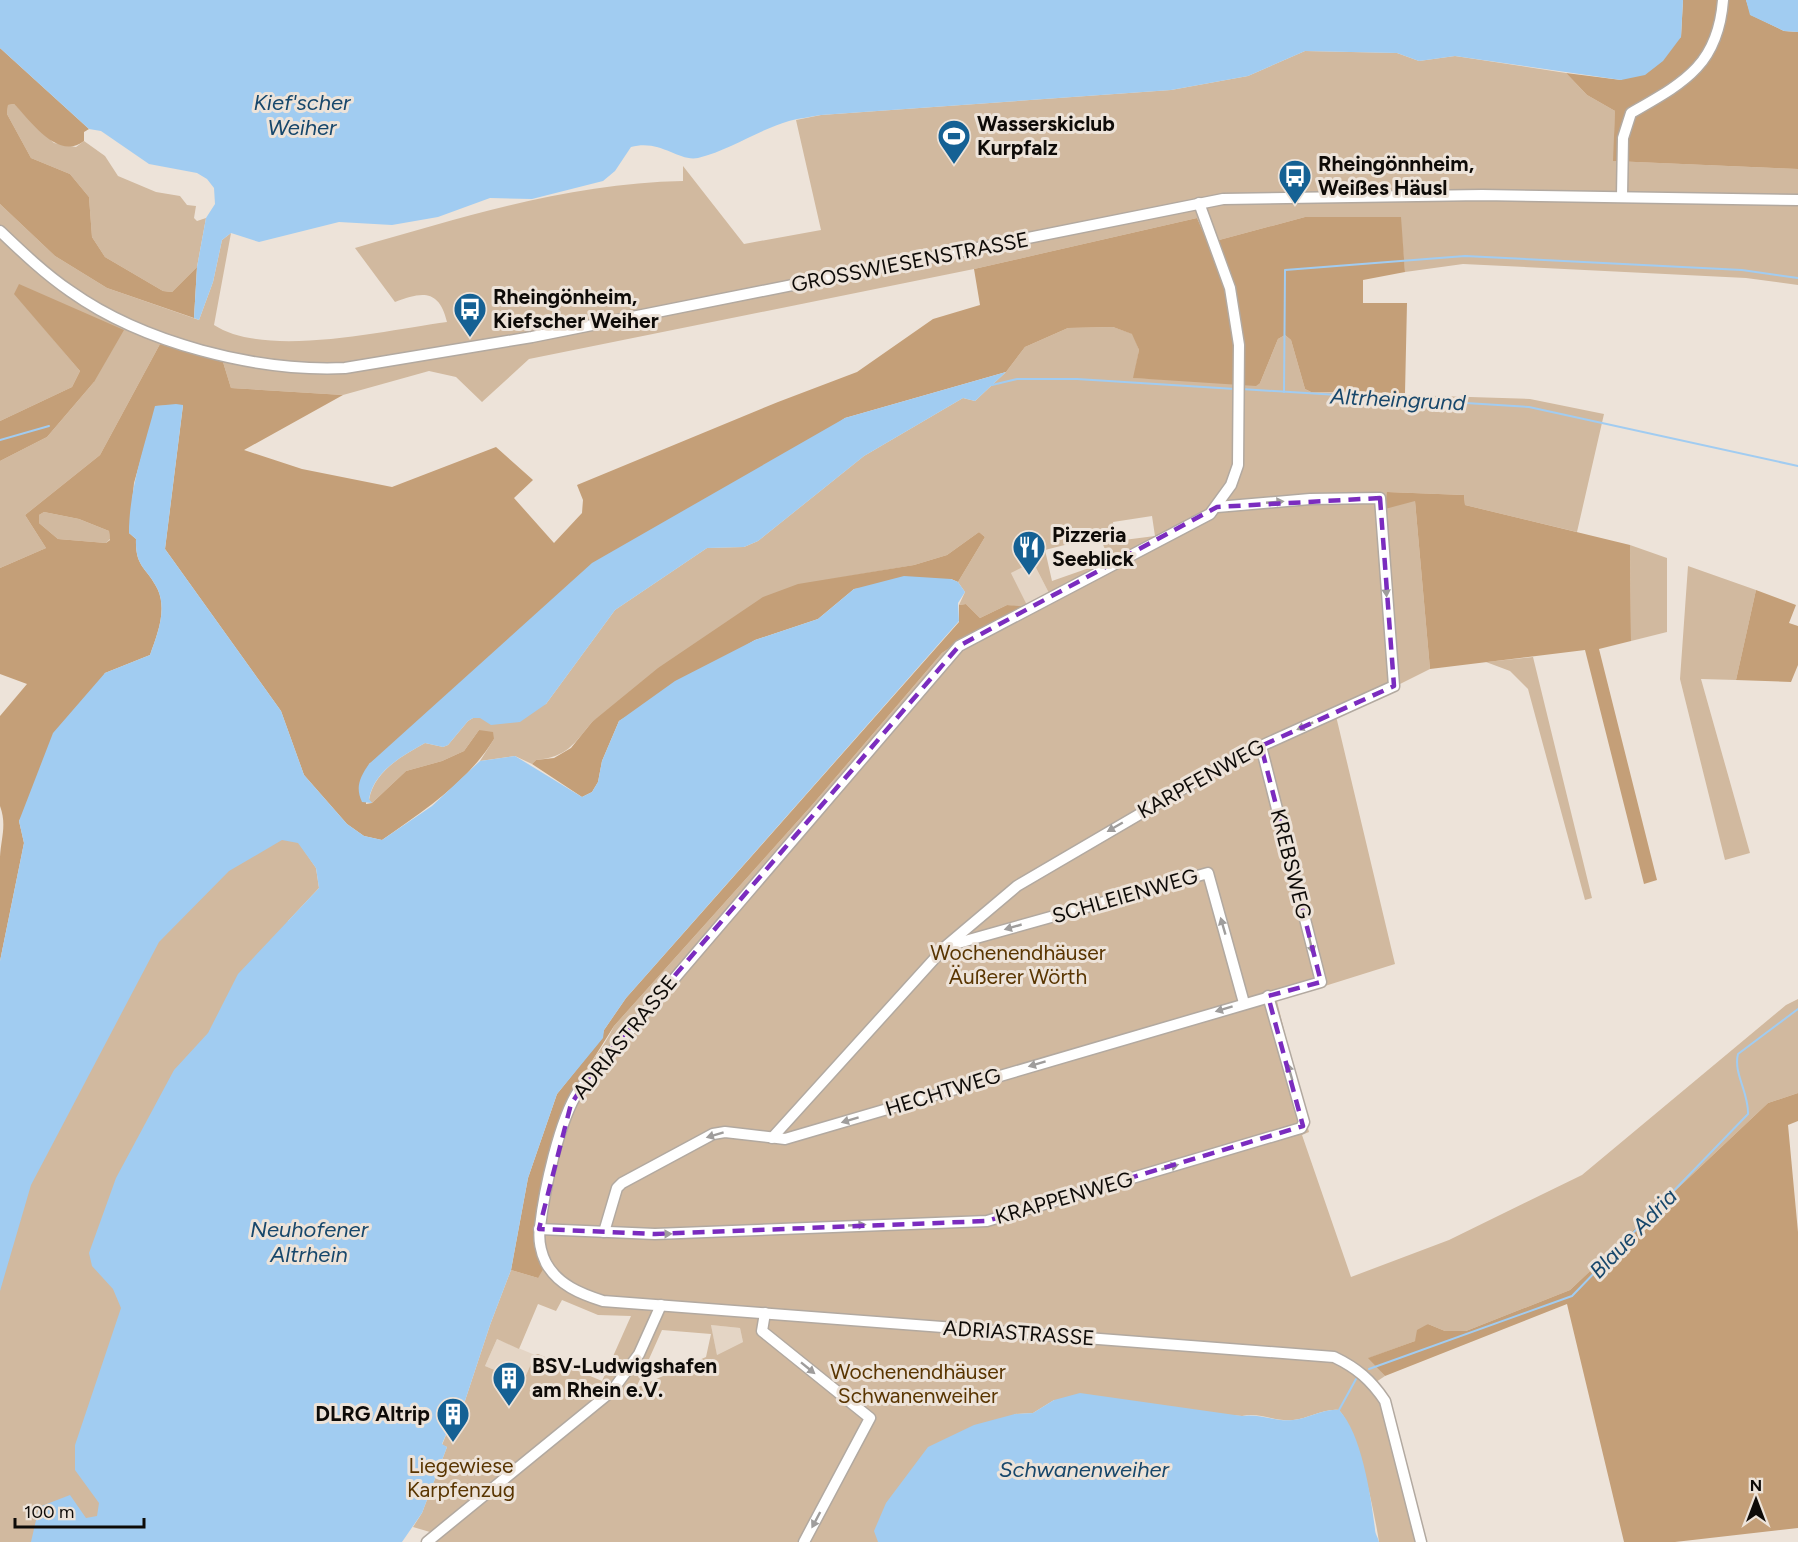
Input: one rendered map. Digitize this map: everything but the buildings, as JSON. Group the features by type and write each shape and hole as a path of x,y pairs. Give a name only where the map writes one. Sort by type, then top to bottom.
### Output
{"street":[{"path":"1622,196 1623,138 1631,113 1692,76 1716,39 1723,0"},
{"name":"GROSSWIESENSTRASSE","path":"0,231 70,291 138,328 166,339 242,358 299,369 321,369 345,368 532,337 1199,203 1252,197 1317,195 1622,196 1798,200"},
{"name":"ADRIASTRASSE","path":"1199,203 1230,288 1239,345 1238,465 1231,485 1210,514 1137,555 959,646 579,1090 571,1104 559,1140 539,1229 540,1247 547,1264 562,1281 581,1294 603,1301 1334,1357 1354,1367 1373,1383 1385,1401 1421,1542"},
{"name":"KARPFENWEG","path":"772,1138 946,946 998,901 1038,872 1261,746 1394,686 1380,498 1310,499 1217,507"},
{"name":"KREBSWEG","path":"1261,746 1321,982"},
{"name":"SCHLEIENWEG","path":"946,946 1208,873 1244,1003"},
{"name":"HECHTWEG","path":"604,1232 617,1188 628,1178 719,1132 785,1139 1321,982"},
{"name":"KRAPPENWEG","path":"539,1229 663,1234 987,1221 1301,1128 1304,1122 1268,996"},
{"path":"427,1542 612,1391 639,1354 661,1305"},
{"path":"765,1313 762,1331 870,1418 804,1542"}],"highlighted area":[{"path":"1380,498 1394,686 1261,746 1321,982 1268,996 1303,1126 987,1221 655,1234 539,1229 571,1104 595,1068 959,646 1217,507"}],"shaded area":[{"path":"1683,0 1746,0 1751,15 1784,31 1798,32 1798,169 1613,161 1615,111 1587,95 1566,73 1621,80 1681,37"},
{"path":"0,48 89,129 84,132 84,141 74,146 64,146 46,136 14,104 8,105 7,114 31,158 70,174 89,197 92,237 105,257 163,291 172,292 197,267 194,318 107,288 55,256 0,204"},
{"path":"1305,217 1401,217 1405,272 1363,280 1363,303 1407,303 1405,393 1311,392 1305,389 1291,340 1285,335 1278,339 1260,383 1256,386 1133,378 1139,350 1132,334 1113,327 1068,328 1025,347 1006,372 845,418 369,764 366,804 372,803 406,771 442,761 464,751 479,730 493,732 494,739 458,783 382,840 364,836 347,824 304,775 281,711 165,549 183,405 156,406 134,483 129,533 136,539 137,556 154,582 161,598 158,631 150,655 105,673 19,821 24,843 0,961 0,857 3,825 0,806 0,716 27,684 0,674 0,568 46,548 25,515 100,455 160,344 223,362 231,388 343,395 244,450 302,469 392,487 496,447 533,480 514,498 554,543 582,513 583,500 577,485 857,372 933,319 980,305 974,269 1197,218 1208,243","holes":["44,512 79,519 109,531 110,540 106,543 58,539 39,523 39,515"]},
{"path":"19,284 124,330 94,382 47,437 0,461 0,421 72,387 80,371 14,294"},
{"path":"1387,492 1464,495 1465,505 1630,545 1631,641 1599,649 1657,880 1644,884 1585,650 1430,669 1415,501 1385,509"},
{"path":"979,532 985,537 958,582 951,579 854,589 818,619 755,640 619,721 602,761 598,782 592,792 582,797 532,764 536,760 554,758 571,748 592,722 658,668 763,597 798,584 914,565 947,555"},
{"path":"1033,562 1050,595 1028,607 1011,573"},
{"path":"1756,590 1796,605 1789,623 1798,626 1798,665 1791,682 1736,680"},
{"path":"966,604 980,618 1007,605 1028,607 975,631 942,653 813,804 614,1026 568,1099 552,1143 536,1215 535,1236 545,1266 538,1278 511,1270 528,1178 557,1094 602,1038 604,1030 626,998 959,622 959,605"},
{"path":"1798,1093 1798,1121 1788,1125 1798,1232 1798,1528 1675,1542 1624,1542 1567,1304 1385,1376 1368,1358 1415,1341 1417,1330 1428,1324 1445,1331 1466,1331 1570,1290 1768,1103"},
{"path":"711,1325 740,1328 743,1342 717,1355"},
{"path":"497,1339 535,1355 523,1382 485,1366"}],"green space":[{"path":"1305,51 1397,53 1419,61 1455,56 1566,73 1587,95 1615,111 1614,161 1798,169 1798,285 1746,278 1463,264 1405,272 1400,217 1305,217 1208,243 1197,218 974,269 529,359 482,402 456,377 429,371 343,395 231,388 223,362 160,344 100,455 25,515 46,548 0,568 0,461 47,437 94,382 15,294 80,371 72,387 0,421 0,204 55,256 107,288 199,320 213,282 222,240 231,233 214,325 236,335 264,340 327,339 447,322 439,303 428,295 413,296 395,302 355,248 477,214 558,195 641,183 683,181 683,166 744,244 821,230 796,120 821,115 1171,90 1248,76"},
{"path":"14,104 54,143 76,147 84,141 105,156 118,176 156,192 180,196 187,205 196,206 194,218 197,221 206,218 197,267 172,292 163,291 105,257 92,237 89,197 70,174 31,158 7,114 8,105"},
{"path":"1113,327 1133,334 1139,350 1134,378 1260,383 1278,339 1285,335 1291,340 1305,389 1311,392 1530,399 1604,414 1577,532 1465,505 1464,495 1387,492 1415,501 1430,669 1336,716 1395,964 1277,1001 1309,1132 1302,1135 1351,1277 1449,1240 1582,1175 1786,1005 1798,999 1798,1093 1768,1103 1570,1290 1466,1331 1445,1331 1428,1324 1415,1341 1369,1358 1385,1376 1376,1382 1424,1542 1379,1542 1359,1453 1353,1435 1339,1410 1286,1420 1255,1415 1242,1416 1054,1400 1033,1413 1015,1414 878,1542 431,1542 430,1532 413,1527 422,1513 447,1447 442,1445 452,1420 458,1422 511,1270 538,1278 536,1226 540,1190 557,1126 579,1080 614,1026 813,804 942,653 975,631 1026,608 1007,605 980,618 966,604 959,605 965,592 958,582 985,537 979,532 947,555 914,565 798,585 592,722 575,743 555,756 536,760 532,764 515,756 480,761 494,739 479,730 464,751 442,761 406,771 372,803 369,800 372,790 383,773 407,753 425,743 443,747 448,745 473,718 546,704 615,610 707,548 744,547 758,541 864,456 963,398 975,401 1006,372 1025,347 1068,328","holes":["1152,516 1155,536 1116,541 1113,522","1100,536 1109,561 1052,581 1045,550","1033,562 1050,595 1028,607 1011,573","562,1300 598,1315 631,1316 602,1381 538,1354 535,1355 523,1382 485,1366 497,1339 519,1349 538,1304 556,1311","711,1325 740,1328 743,1342 717,1355","662,1330 711,1334 706,1357 636,1388"]},
{"path":"44,512 79,519 109,531 110,539 106,543 58,539 39,523 39,515"},
{"path":"1630,545 1667,558 1667,632 1631,641"},
{"path":"1688,566 1756,590 1736,680 1701,679 1750,853 1725,860 1680,679"},
{"path":"1533,657 1592,898 1585,900 1528,689 1510,671 1486,662"},
{"name":"Neuhofener Altrhein","path":"262,789 316,868 319,888 288,921 201,1542 0,1542 0,1137"}],"water":[{"name":"Kief'scher Weiher","path":"0,0 1683,0 1681,37 1663,61 1645,75 1621,80 1455,56 1419,61 1397,53 1305,51 1248,76 1171,90 801,118 778,125 698,158 683,157 651,146 631,147 615,171 603,181 532,199 490,198 438,217 392,225 339,222 259,242 231,233 222,240 213,282 199,320 194,318 197,267 206,218 215,204 214,188 207,179 197,173 149,164 101,131 89,129 0,48"},
{"path":"1746,0 1798,0 1798,32 1784,31 1750,15"},
{"path":"1006,372 975,401 963,398 864,456 758,541 744,547 707,548 615,610 546,704 520,722 491,725 480,718 473,718 448,745 443,747 425,743 390,765 372,789 369,799 372,803 362,802 359,792 360,782 369,764 592,563 845,418"},
{"name":"Neuhofener Altrhein","path":"183,405 165,549 281,711 304,775 347,824 364,836 382,840 432,806 480,761 515,756 582,797 592,792 598,782 602,761 619,721 675,681 755,640 818,619 854,589 904,576 951,579 958,582 965,592 958,603 959,621 626,998 604,1030 603,1038 557,1094 528,1178 511,1270 458,1422 452,1420 442,1444 447,1447 422,1513 402,1542 31,1542 39,1507 70,1495 86,1518 97,1516 99,1503 75,1470 75,1445 121,1308 113,1289 92,1266 89,1253 116,1178 174,1070 208,1033 238,974 319,888 316,868 298,843 282,840 229,871 159,942 31,1185 0,1291 0,961 24,843 19,821 53,733 105,673 150,655 160,623 161,598 154,582 137,556 136,539 129,533 130,517 138,469 155,406"},
{"name":"Schwanenweiher","path":"1080,1393 1280,1420 1299,1419 1339,1410 1354,1434 1364,1466 1379,1542 878,1542 874,1531 886,1503 928,1447 974,1425 1015,1414 1033,1413 1054,1400"}],"waterway":[{"path":"1284,392 1285,270 1465,256 1742,270 1798,278"},
{"name":"Altrheingrund","path":"992,385 1017,379 1077,379 1235,389"},
{"name":"Altrheingrund","path":"1241,389 1529,407 1798,466"},
{"path":"0,440 49,426"},
{"name":"Blaue Adria","path":"1369,1369 1572,1296 1748,1114 1738,1068 1738,1054 1798,1009"},
{"name":"Blaue Adria","path":"1339,1410 1356,1379"}],"place":[{"name":"Wasserskiclub Kurpfalz","path":"954,165"},
{"name":"Rheingönnheim, Weißes Häusl","path":"1295,205"},
{"name":"Rheingönheim, Kiefscher Weiher","path":"470,338"},
{"name":"Pizzeria Seeblick","path":"1029,576"},
{"name":"BSV-Ludwigshafen am Rhein e.V.","path":"509,1407"},
{"name":"DLRG Altrip","path":"453,1443"}],"park label":[{"name":"Wochenendhäuser Äußerer Wörth","path":"1018,965"},
{"name":"Wochenendhäuser Schwanenweiher","path":"918,1384"},
{"name":"Liegewiese Karpfenzug","path":"461,1478"}]}
